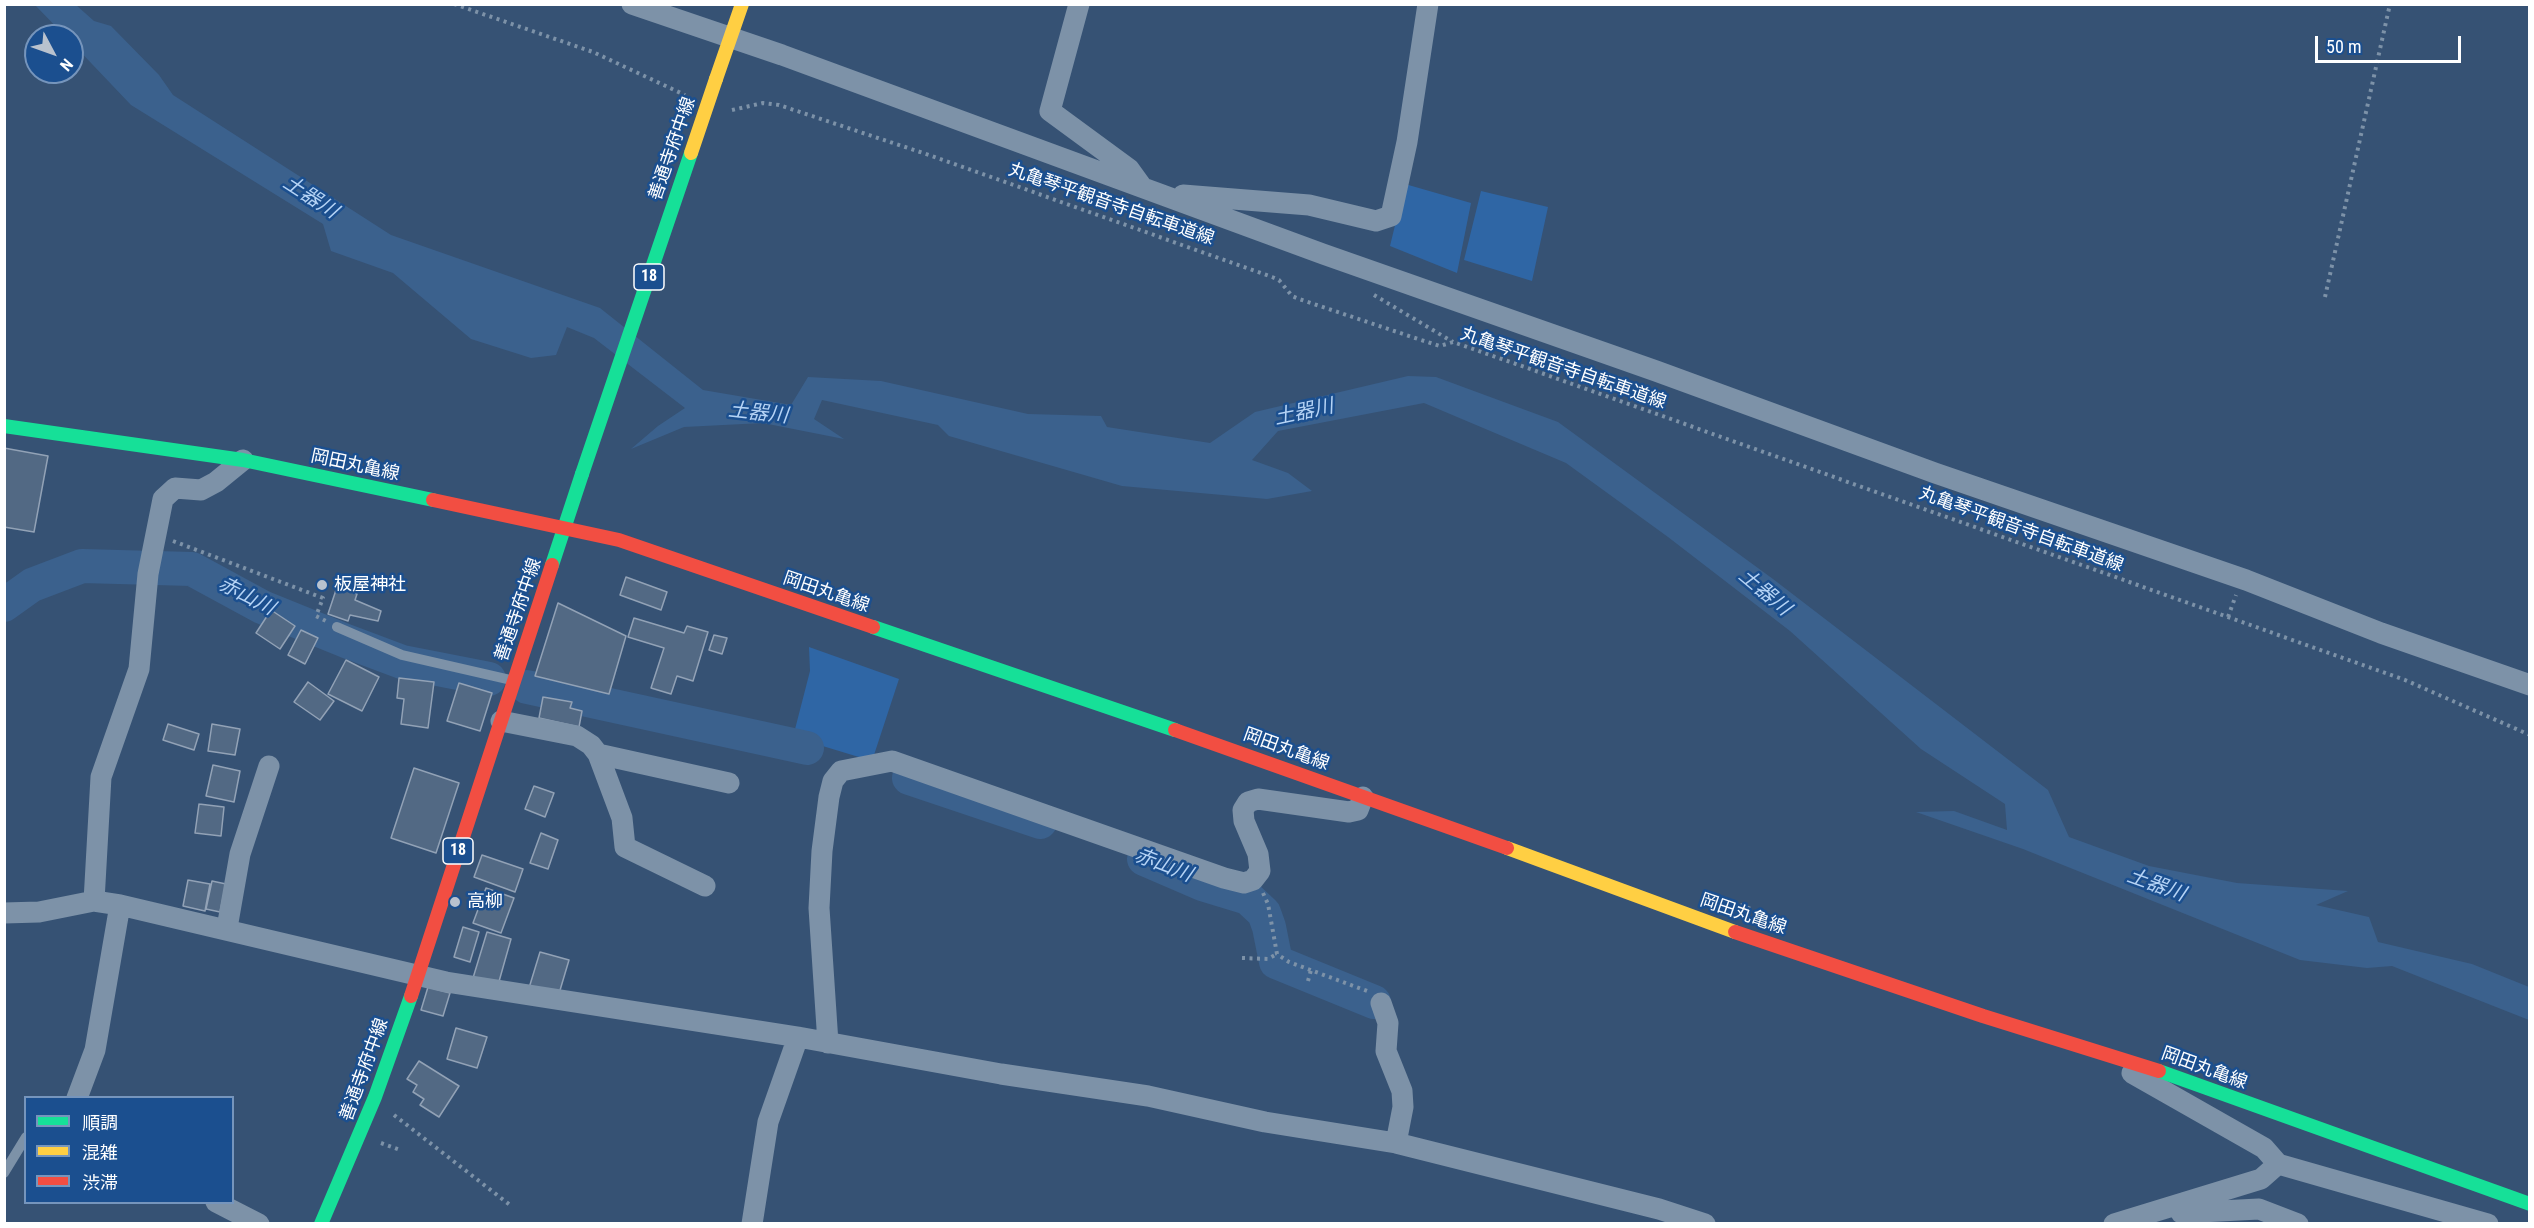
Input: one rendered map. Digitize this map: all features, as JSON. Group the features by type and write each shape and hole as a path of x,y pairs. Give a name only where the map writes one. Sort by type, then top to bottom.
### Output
{"main road":[{"name":"善通寺府中線","path":"321,1224 375,1097 419,975 582,474 742,4"},
{"name":"岡田丸亀線","path":"4,426 243,460 619,540 1270,762 1728,929 2144,1066 2529,1204"}],"street":[{"path":"632,4 1935,473 2246,580 2381,633 2529,685"},
{"path":"1079,4 1050,111 1129,169 1150,191 1309,205 1376,221 1390,216 1407,142 1428,4"},
{"path":"94,901 101,777 139,669 149,569 162,499 175,488 201,490 243,460"},
{"path":"501,721 578,736 591,745 598,754 622,818 625,847 705,886"},
{"path":"598,754 729,783"},
{"path":"828,1043 819,908 822,851 829,797 833,780 841,771 892,761 1224,878 1244,883 1253,880 1260,871 1258,854 1244,821 1243,810 1248,802 1258,799 1349,812 1358,810 1363,797"},
{"path":"227,928 240,854 269,766"},
{"path":"4,913 39,912 94,901 120,905 227,928 446,982 798,1037 1001,1074 1148,1096 1265,1122 1396,1143 1659,1209 1705,1224"},
{"path":"78,1096 95,1050 120,905"},
{"path":"1381,1003 1388,1023 1386,1051 1402,1091 1403,1107 1396,1143"},
{"path":"752,1224 768,1122 798,1037"},
{"path":"2094,1051 2255,1143 2278,1164 2488,1224"},
{"path":"2114,1224 2261,1179 2278,1164"},
{"path":"218,1204 259,1224"},
{"path":"2150,1214 2259,1209 2298,1224"}],"lane":[{"path":"337,627 402,656 514,681"},
{"path":"4,1173 24,1140"}],"path":[{"path":"454,4 593,52 687,96"},
{"path":"2325,297 2390,4"},
{"name":"丸亀琴平観音寺自転車道線","path":"730,110 740,110 763,103 779,105 1279,280 1292,296 1299,299 1440,346 1453,342 2404,680 2529,735"},
{"path":"1365,289 1453,342"},
{"path":"154,534 323,598 316,615 337,627"},
{"path":"1253,880 1268,904 1277,954 1289,962 1369,992 1381,1003"},
{"path":"1242,958 1268,960 1277,954"},
{"path":"1308,981 1311,970"},
{"path":"375,1097 433,1148 510,1205"}],"shaded area":[{"path":"1405,184 1471,203 1457,273 1390,246"},
{"path":"1481,191 1548,207 1532,281 1464,260"},
{"path":"809,647 899,679 872,761 793,737 810,671"}],"water":[{"name":"土器川","path":"35,5 76,5 94,21 111,26 159,75 173,95 391,235 600,308 703,390 791,405 808,377 881,381 1028,414 1101,416 1107,427 1210,443 1255,412 1408,376 1436,377 1558,422 1773,579 2048,790 2069,837 2149,866 2237,883 2348,891 2316,905 2369,917 2378,942 2472,964 2529,987 2529,1020 2392,966 2367,968 2300,960 2023,849 1916,812 1954,811 2007,830 2005,804 1921,749 1790,631 1668,537 1566,463 1424,403 1278,431 1252,460 1288,473 1312,491 1267,499 1122,486 949,436 938,425 822,400 814,419 844,439 763,423 684,427 631,449 658,426 685,408 594,338 567,327 556,355 531,358 471,339 393,273 331,251 323,224 131,105 84,56 84,24 53,24"}],"building":[{"path":"4,448 48,456 34,532 4,527"},
{"path":"626,577 667,592 661,610 620,595"},
{"path":"337,587 357,594 355,600 381,611 378,621 350,615 348,621 328,614"},
{"path":"558,603 626,636 609,694 535,676"},
{"path":"271,610 295,626 280,649 256,633"},
{"path":"634,618 684,633 687,626 708,632 693,681 677,676 671,694 651,688 664,648 628,637"},
{"path":"301,630 318,638 305,664 288,655"},
{"path":"714,635 727,638 722,654 709,650"},
{"path":"346,660 379,677 362,711 328,694"},
{"path":"399,678 434,682 428,728 401,724 404,699 397,698"},
{"path":"308,682 334,701 320,720 294,702"},
{"path":"459,683 492,693 480,731 447,721"},
{"path":"543,697 572,702 570,708 582,711 579,727 539,718"},
{"path":"168,724 199,734 194,750 163,740"},
{"path":"212,724 240,729 235,755 208,751"},
{"path":"213,765 240,771 234,802 206,796"},
{"path":"414,768 459,783 436,853 391,838"},
{"path":"534,786 554,793 545,817 525,809"},
{"path":"199,804 224,807 221,836 195,833"},
{"path":"541,833 558,840 548,869 530,863"},
{"path":"482,855 523,869 515,892 474,877"},
{"path":"188,880 210,884 205,911 183,906"},
{"path":"212,881 226,884 220,912 206,909"},
{"path":"486,888 514,898 501,933 473,923"},
{"path":"463,927 479,932 470,962 454,957"},
{"path":"487,932 511,939 498,985 473,978"},
{"path":"540,952 569,960 558,997 529,988"},
{"path":"428,987 450,993 443,1016 421,1010"},
{"path":"456,1028 487,1037 477,1068 447,1059"},
{"path":"419,1061 459,1086 439,1117 420,1105 424,1099 413,1092 417,1085 407,1079"}],"waterway":[{"name":"赤山川","path":"4,605 32,585 82,566 192,569 262,607 402,662 489,679"},
{"name":"赤山川","path":"527,687 807,748"},
{"name":"赤山川","path":"909,778 1040,822"},
{"name":"赤山川","path":"1144,859 1202,884 1248,898 1264,913 1276,962 1374,1002"}],"traffic: fast":[{"path":"582,474 691,153"},
{"path":"4,426 243,460 433,500"},
{"path":"552,565 582,474"},
{"path":"873,627 1175,730"},
{"path":"321,1224 375,1097 411,996"},
{"path":"2159,1071 2530,1204"}],"traffic: slow":[{"path":"716,79 742,4"},
{"path":"691,153 716,79"},
{"path":"1507,848 1735,932"}],"traffic: jam":[{"path":"433,500 619,540 873,627"},
{"path":"411,996 552,565"},
{"path":"1175,730 1507,848"},
{"path":"1735,932 1983,1016 2159,1071"}],"place":[{"name":"板屋神社","path":"322,585"},
{"name":"高柳","path":"455,902"}]}
